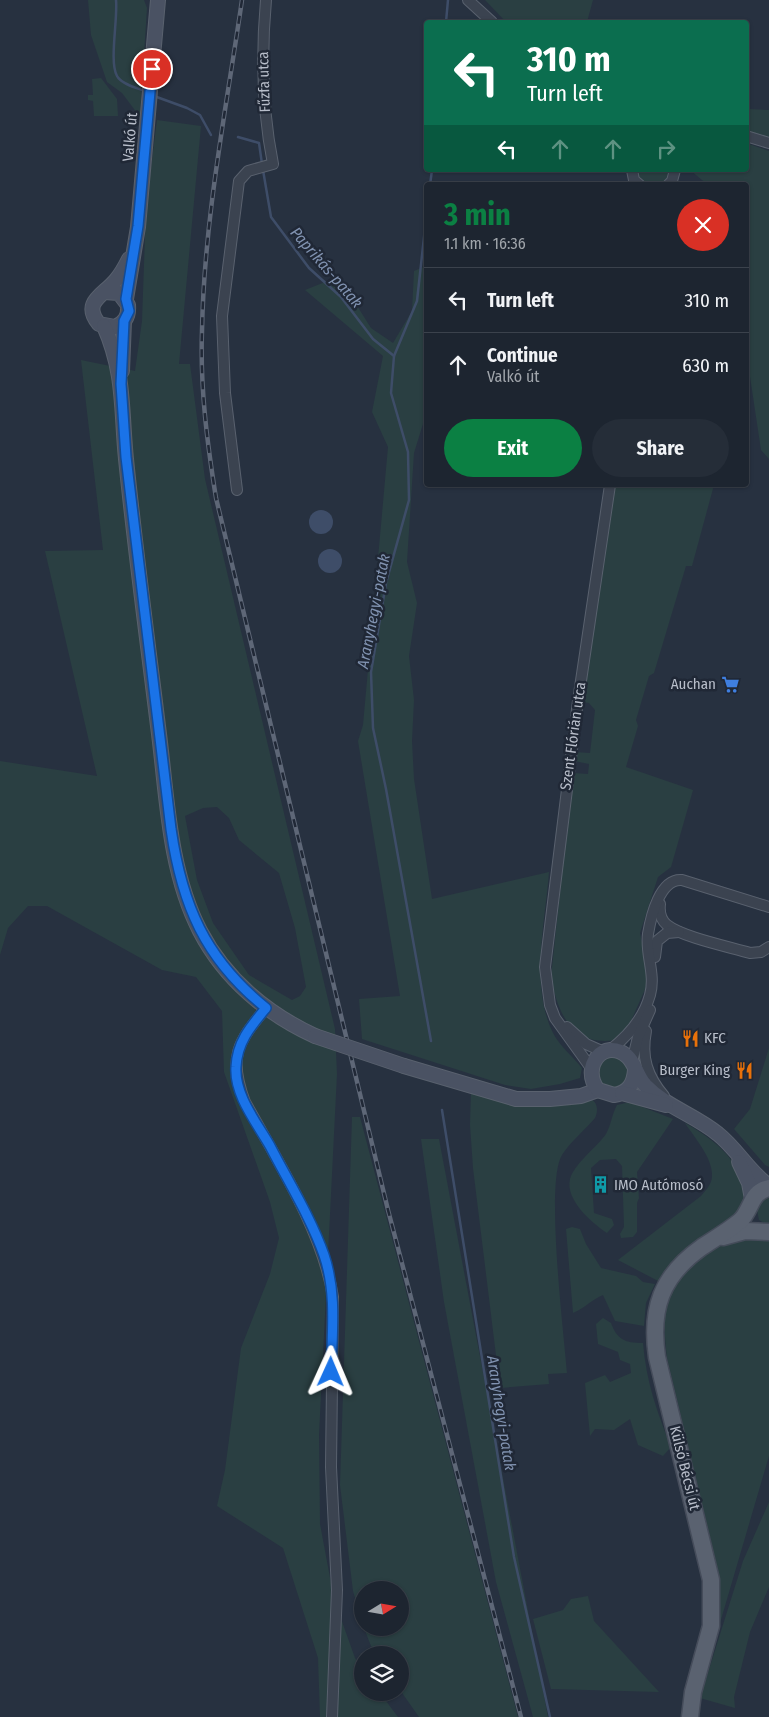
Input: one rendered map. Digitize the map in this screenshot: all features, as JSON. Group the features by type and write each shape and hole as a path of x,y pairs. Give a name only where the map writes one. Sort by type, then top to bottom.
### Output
{"main road":[{"name":"Külső Bécsi út","path":"690,1717 696,1681 711,1626 712,1580 657,1357 654,1321 662,1292 668,1280 682,1264 738,1222 759,1192 769,1187"},
{"path":"751,1203 752,1222 766,1232"},
{"path":"713,1240 745,1231 766,1232"}],"street":[{"name":"Valkó út","path":"126,299 136,248 158,0"},
{"name":"Fűzfa utca","path":"237,490 225,393 222,316 236,190 244,174 253,168 270,165 262,81 266,0"},
{"path":"468,0 490,20"},
{"path":"749,137 769,144"},
{"path":"121,384 112,345 104,326 94,318 92,312 94,302 123,270 136,248"},
{"path":"104,292 114,291 126,299 129,311 124,321 121,384 126,457 177,867 195,922 216,958 236,982 266,1008 293,1026 316,1036 404,1066 516,1099 550,1099 581,1096 598,1090 610,1095 622,1094 674,1107"},
{"path":"104,326 115,327 124,321"},
{"name":"Szent Flórián utca","path":"590,1071 555,1018 550,1005 545,967 568,776 610,487"},
{"path":"568,1096 590,1071 593,1061 631,1031 650,996 653,982 648,934 660,898 669,882 682,880 769,907"},
{"path":"660,898 660,916 667,926 679,932 750,953 761,952 769,947"},
{"path":"622,1094 632,1084 638,1037 654,1000 657,983 655,946 660,938 667,934 679,932"},
{"name":"Szent Flórián utca","path":"548,988 561,1017 571,1031 586,1044 607,1051"},
{"path":"266,1008 244,1035 239,1046 235,1069 238,1083 245,1102 317,1240 328,1270 333,1297 330,1467 336,1537 337,1590 332,1717"},
{"path":"648,1015 643,1051 647,1070 658,1089 674,1107"},
{"path":"607,1051 622,1053 633,1066 645,1086 674,1107 708,1126 731,1146 769,1187"},
{"path":"590,1071 598,1090"},
{"path":"731,1146 749,1182 751,1203"}],"green space":[{"path":"88,0 144,0 147,8 140,117 122,93 107,82 91,35"},
{"path":"485,0 593,0 588,20 504,20"},
{"path":"101,78 117,99 118,116 94,116 93,101 88,100 88,95 93,95 92,79"},
{"path":"749,109 769,110 769,139 749,133"},
{"path":"157,120 201,126 179,364 190,364 205,479 335,1029 337,1074 319,1435 320,1524 334,1599 354,1655 354,1701 386,1701 398,1717 320,1717 318,1658 283,1548 217,1506 225,1470 241,1348 270,1274 279,1238 270,1202 224,1072 222,1011 196,977 162,970 47,906 28,906 8,928 0,955 0,761 97,776 45,551 103,550 81,360 135,371 142,321 146,208","holes":["217,807 229,818 239,840 279,873 295,928 306,987 300,996 292,1000 249,975 213,923 197,880 185,816 203,808"]},
{"path":"749,144 769,151 769,459 761,450 749,370 749,182 704,182 692,172 749,172"},
{"path":"637,172 669,172 663,182 644,182"},
{"path":"424,267 424,420 414,453 407,562 417,603 409,656 414,700 412,741 414,779 432,899 549,872 542,933 542,995 546,1015 553,1033 582,1068 580,1078 531,1089 505,1085 362,1039 359,999 400,996 358,741 363,725 388,447 372,412 383,356 305,290 335,278 349,293 371,328 393,343 412,311 414,271"},
{"path":"615,487 713,487 692,566 686,566 654,673 649,676 636,720 638,726 626,767 693,790 671,867 658,877 640,933 646,961 647,985 631,1021 616,1040 601,1041 578,1033 563,1015 551,976 573,773 588,774 589,764 574,761 575,752 590,753 595,710 589,703 582,702"},
{"path":"769,1048 769,1167 765,1165 734,1129 750,1109"},
{"path":"613,1057 619,1058 624,1062 628,1067 628,1079 624,1084 619,1088 613,1089 607,1088 602,1084 598,1079 597,1073 598,1067 602,1062 607,1058"},
{"path":"471,1090 541,1104 592,1100 596,1105 595,1118 565,1150 557,1171 555,1226 567,1373 548,1374 549,1384 500,1388 473,1168 470,1125"},
{"path":"630,1102 673,1119 637,1172 639,1198 637,1203 637,1232 633,1237 621,1238 620,1234 624,1227 622,1166 616,1159 600,1160 591,1168 594,1213 612,1219 614,1225 607,1233 587,1217 576,1203 570,1187 570,1179 576,1167 606,1134 617,1105"},
{"path":"352,1117 360,1117 518,1717 419,1717 408,1701 409,1646 371,1646 367,1636 409,1636 409,1581 354,1581 354,1594 340,1485"},
{"path":"685,1123 720,1147 737,1169 742,1181 744,1194 742,1209 660,1282 618,1260 701,1196 710,1184 712,1176 709,1162"},
{"path":"421,1139 439,1139 548,1717 533,1717 496,1582 444,1302"},
{"path":"769,1194 769,1226 759,1220 756,1205"},
{"path":"572,1227 580,1229 586,1244 601,1268 636,1276 643,1282 655,1284 646,1303 644,1326 615,1321 603,1295 573,1313 566,1229"},
{"path":"752,1235 769,1241 769,1456 720,1623 717,1566 667,1358 665,1315 671,1290 677,1279 687,1268 715,1246"},
{"path":"603,1318 611,1323 616,1333 622,1339 643,1343 644,1357 653,1396 671,1447 663,1456 638,1445 630,1419 614,1430 595,1429 590,1436 585,1383 605,1375 610,1382 631,1373 630,1364 620,1360 618,1352 598,1344 596,1324"},
{"path":"769,1502 769,1587 750,1632 734,1697 735,1708 700,1698 743,1561"},
{"path":"588,1596 594,1621 659,1692 551,1689 533,1619 563,1610 571,1599"}],"water":[{"path":"321,510 330,513 333,522 330,531 321,534 312,531 309,522 312,513"},
{"path":"330,549 338,553 342,561 338,569 330,573 322,569 318,561 322,553"}],"waterway":[{"name":"Paprikás-patak","path":"116,0 114,61 117,76 122,81 145,91"},
{"name":"Aranyhegyi-patak","path":"446,20 448,0"},
{"name":"Paprikás-patak","path":"154,96 187,108 200,115 211,135"},
{"name":"Paprikás-patak","path":"238,137 259,143 262,164"},
{"name":"Paprikás-patak","path":"263,170 271,217 309,268 341,297 373,339 394,356"},
{"name":"Aranyhegyi-patak","path":"430,182 432,172"},
{"name":"Aranyhegyi-patak","path":"424,237 417,301 394,356 391,393 408,452 409,500 386,583 371,672 373,728 386,789 431,1041"},
{"name":"Aranyhegyi-patak","path":"442,1110 514,1557 550,1717"}],"railway":[{"path":"242,0 211,206 204,289 203,394 216,498 388,1210 521,1717"}],"place":[{"name":"Auchan","path":"730,684"},
{"name":"KFC","path":"690,1038"},
{"name":"Burger King","path":"744,1070"},
{"name":"IMO Autómosó","path":"600,1185"}],"route":[{"path":"152,69 136,248 126,299 129,311 124,321 125,336 121,384 134,533 171,829 181,883 195,922 216,958 227,972 266,1008 244,1035 239,1046 235,1069 245,1102 270,1146 324,1255 333,1297 331,1372"}]}
